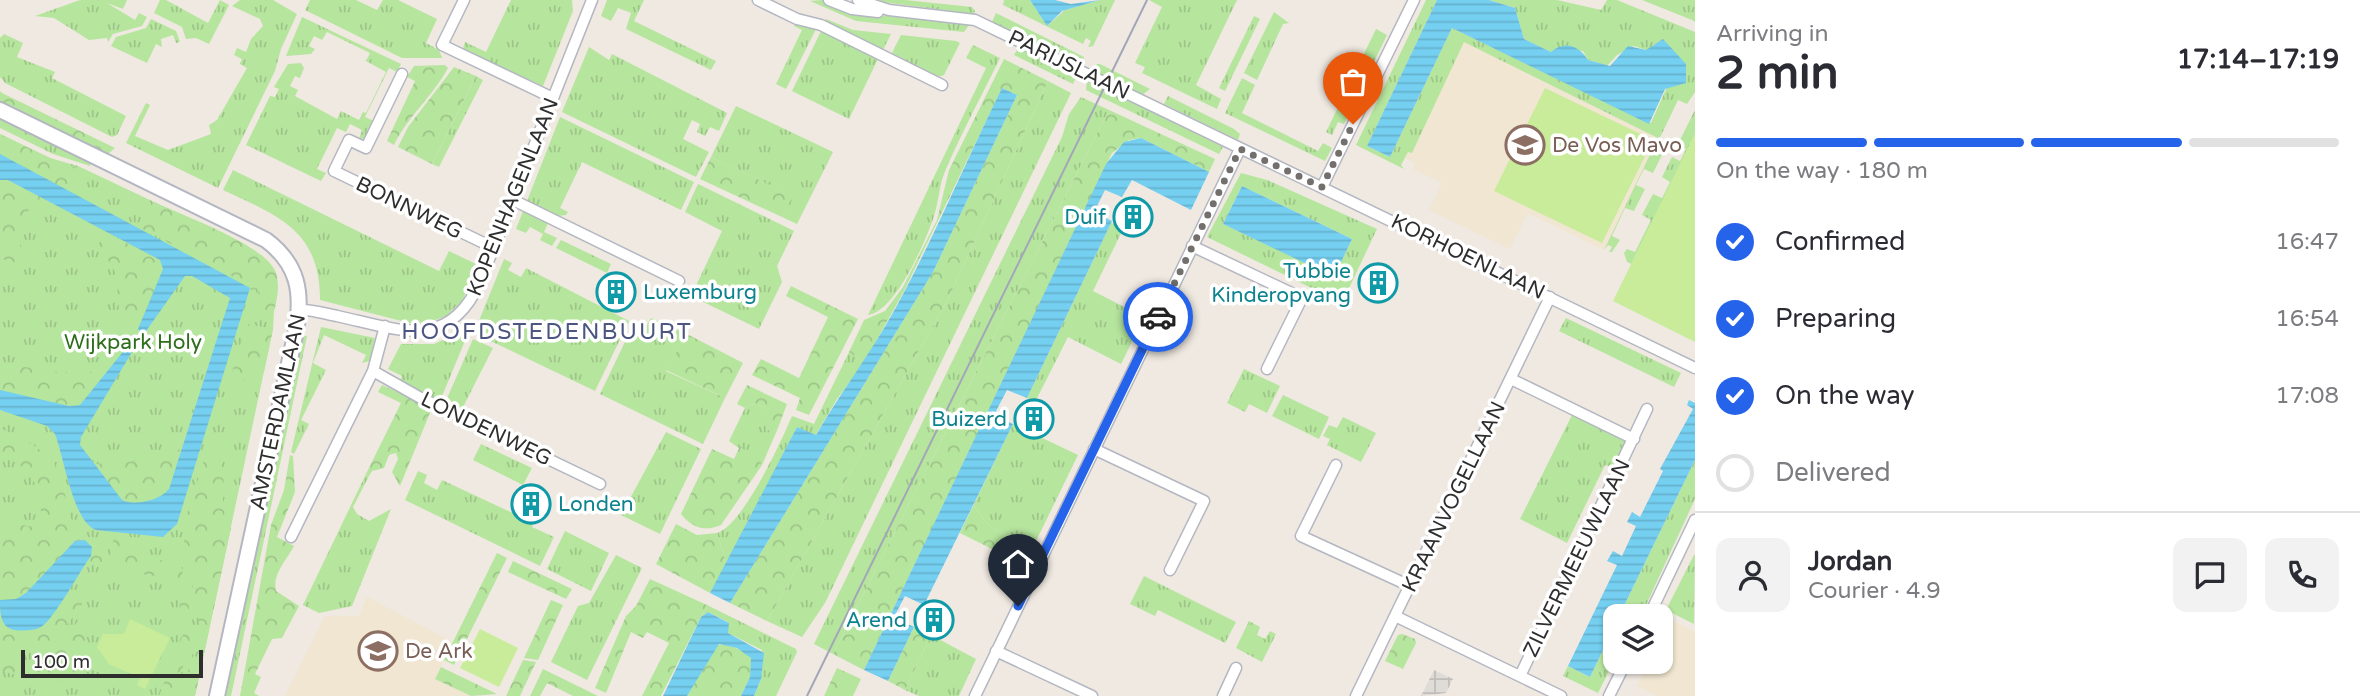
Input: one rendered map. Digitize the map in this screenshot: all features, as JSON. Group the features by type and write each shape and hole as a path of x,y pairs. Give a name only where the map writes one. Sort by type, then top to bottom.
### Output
{"street":[{"path":"464,0 442,45 553,98"},
{"name":"KOPENHAGENLAAN","path":"300,310 425,332 450,323 472,300 592,0"},
{"path":"758,0 790,16 821,25 942,85"},
{"name":"PARIJSLAAN","path":"829,0 852,9 889,10 975,20 1240,149"},
{"name":"PARIJSLAAN","path":"858,0 889,10"},
{"path":"1322,187 1414,0"},
{"name":"BONNWEG","path":"402,74 366,148 349,140 334,171 494,248"},
{"name":"AMSTERDAMLAAN","path":"0,110 265,240 291,265 298,284 300,310 219,696"},
{"path":"975,696 1240,149"},
{"name":"KORHOENLAAN","path":"1240,149 1695,368"},
{"path":"513,200 680,281"},
{"path":"1192,247 1302,298 1267,369"},
{"name":"KRAANVOGELLAAN","path":"1356,696 1550,297"},
{"path":"291,537 373,371 385,326"},
{"name":"LONDENWEG","path":"373,371 419,397 600,484"},
{"name":"ZILVERMEEUWLAAN","path":"1511,379 1634,439"},
{"name":"ZILVERMEEUWLAAN","path":"1520,676 1647,409"},
{"path":"1094,449 1204,501 1170,570"},
{"path":"1336,465 1301,536 1410,586"},
{"path":"1655,604 1694,524"},
{"path":"1395,616 1561,696"},
{"path":"996,651 1092,696"},
{"path":"1223,696 1236,668"},
{"path":"1609,696 1620,674"}],"shaded area":[{"name":"De Vos Mavo","path":"1452,28 1658,138 1604,250 1528,213 1510,249 1429,210 1442,183 1413,169 1415,163 1392,152"},
{"name":"De Ark","path":"367,597 453,642 435,678 470,696 285,696 325,616 359,616"},
{"path":"1673,621 1695,632 1695,696 1657,696 1637,686 1643,674 1673,674"},
{"path":"1434,670 1453,679 1446,693 1421,696"}],"green space":[{"path":"80,0 127,0 123,9 107,3 135,20 139,13 147,17 142,26 113,34 108,42 107,38 89,40 54,18 35,16"},
{"path":"160,0 166,0 208,23 220,0 229,5 209,44 196,38 186,39 182,27 154,13"},
{"path":"240,0 273,0 297,14 281,49 275,71 218,188 126,143 146,103 150,105 135,136 168,150 211,134 209,125 217,120 247,68 240,64 242,59 234,55 237,48 246,52 251,39 263,26 260,19 232,6"},
{"path":"310,0 356,0 377,10 383,0 398,0 437,19 426,43 439,50 442,58 402,58 305,10"},
{"path":"511,0 572,0 573,11 543,86 463,49 465,42 486,52"},
{"path":"607,0 644,0 634,21 716,61 711,70 626,29 631,13 618,8 611,21 601,16"},
{"path":"822,0 860,13 969,25 964,32 856,21 810,1"},
{"path":"867,0 905,0 972,7 975,11 974,14"},
{"path":"1004,0 1030,0 1047,26 1065,10 1100,0 1115,0 1093,46 1088,47 1091,41 1086,38 1083,44 1003,5"},
{"path":"1149,0 1237,0 1196,85 1221,99 1217,109 1142,73 1145,67 1135,63 1162,7"},
{"path":"1426,0 1437,0 1367,146 1390,157 1452,28 1651,123 1667,87 1646,50 1634,46 1617,55 1607,66 1588,60 1583,51 1551,52 1524,39 1515,8 1489,0 1557,0 1601,10 1607,0 1617,0 1695,32 1695,92 1687,104 1678,100 1655,148 1663,153 1653,173 1644,169 1636,185 1645,189 1634,211 1625,208 1612,236 1620,240 1612,252 1609,252 1612,247 1608,245 1604,250 1658,138 1464,42 1412,153 1408,152 1401,165 1404,169 1356,145"},
{"path":"1642,0 1695,0 1695,22 1692,20"},
{"path":"1274,12 1289,23 1283,24 1257,80 1244,73"},
{"path":"996,13 1084,57 1082,65 992,22"},
{"path":"1254,16 1260,19 1225,91 1219,88"},
{"path":"302,17 401,64 397,72 389,68 365,117 374,121 365,138 359,139 362,130 350,124 346,132 337,128 317,169 326,173 321,181 246,145 270,96 275,97 279,89 274,87 288,64 301,63 304,68 300,78 295,76 290,86 298,90 295,96 337,119 341,111 359,120 363,112 366,113 386,72 366,61 370,53 327,32 322,40 314,36 309,46 315,49 311,54 286,56"},
{"path":"151,19 176,31 180,42 176,43 173,35 161,39 162,47 156,44 147,63 111,46 116,37 146,28"},
{"path":"826,19 853,30 891,34 883,50 825,21"},
{"path":"795,24 816,29 786,89 776,84 802,30 794,26"},
{"path":"1376,29 1387,35 1344,124 1338,122 1332,135 1326,132"},
{"path":"821,31 878,59 849,119 792,91"},
{"path":"4,34 23,43 17,57 55,72 52,78 126,116 117,135 112,137 5,83 0,77 0,38"},
{"path":"901,35 960,43 944,75 938,77 892,53"},
{"path":"973,45 1000,58 946,169 934,216 917,258 889,302 868,315 986,68 966,58"},
{"path":"589,47 609,60 612,54 727,113 719,131 710,127 705,136 697,132 700,124 692,120 683,139 709,152 696,177 562,112"},
{"path":"1019,47 1077,76 1073,84 1014,55"},
{"path":"1004,59 1048,81 948,299 767,621 730,603 933,272 1017,95 1002,88 904,291 864,363 849,352 864,320 885,311 903,287 937,220 949,170"},
{"path":"1097,64 1150,89 1142,95 1093,71"},
{"path":"445,65 448,68 442,78 394,145 387,141 415,81 407,77 414,66"},
{"path":"454,67 476,76 432,164 398,147 408,127"},
{"path":"476,76 483,80 439,167 432,164"},
{"path":"1242,78 1255,85 1242,113 1318,151 1323,143 1332,148 1325,161 1225,113"},
{"path":"1087,80 1223,147 1219,154 1086,90"},
{"path":"1048,81 1071,93 825,603 802,637 767,621 948,299"},
{"path":"1545,88 1653,140 1602,243 1494,191"},
{"path":"0,91 115,148 107,155 0,102"},
{"path":"1168,96 1234,129 1240,134 1238,140 1164,104"},
{"path":"1081,97 1109,110 833,654 814,644 1062,137 1069,114"},
{"path":"736,106 833,152 797,224 782,217 792,196 711,157"},
{"path":"1109,110 1215,159 1209,172 1141,138 1129,140 1112,153 864,670 833,654"},
{"path":"1695,110 1695,161 1643,269 1627,262 1624,253 1627,249 1635,252 1651,220 1642,215 1653,194 1662,198 1670,182 1662,177 1672,157 1680,161 1686,149 1678,144"},
{"path":"560,117 694,182 681,210 582,162 560,208 568,212 566,215 558,216 527,201"},
{"path":"0,118 92,161 90,166 53,154 0,128"},
{"path":"1695,133 1695,342 1613,301"},
{"name":"Wijkpark Holy","path":"0,134 50,158 78,166 226,236 262,256 276,273 273,329 195,696 0,696"},
{"path":"0,134 50,158 89,172 74,193 0,154"},
{"path":"711,157 793,196 782,217 700,179"},
{"path":"233,170 439,271 449,251 478,265 462,301 446,316 413,324 320,300 313,257 304,241 278,218 223,190"},
{"path":"1241,173 1267,180 1377,229 1342,303 1207,237","holes":["1242,186 1352,239 1334,276 1223,224"]},
{"path":"0,180 8,180 56,205 51,213 29,210 18,222 22,253 15,262 5,260 0,251"},
{"path":"698,184 794,231 777,266 782,282 759,329 691,296 722,231 685,212"},
{"path":"154,202 241,242 269,262 276,273 278,285 271,323 251,317 260,288 251,290 245,283 143,229 143,218"},
{"path":"523,211 548,223 544,232 557,238 552,246 540,240 543,234 530,227 526,233 516,229"},
{"path":"1111,223 1124,227 1093,291 1144,317 1121,364 1068,337 1035,402 1027,398"},
{"path":"103,230 162,263 163,269 138,329 128,329 120,322 116,274 99,244"},
{"path":"561,240 611,264 607,273 556,248"},
{"path":"504,259 512,263 508,270 521,277 526,268 629,321 595,391 474,333"},
{"path":"791,286 858,319 809,415 796,410 800,398 752,375 761,359 799,378 828,317 786,296"},
{"path":"651,318 687,334 666,371 725,398 703,444 600,394 634,323 645,328"},
{"path":"1566,318 1681,373 1674,387 1559,331"},
{"path":"247,324 273,329 264,372 228,385"},
{"path":"321,327 375,338 370,361 362,363 366,355 324,335 313,363 326,370 301,420 309,424 294,454 291,452"},
{"path":"460,332 467,336 440,401 400,381 402,376 388,369 401,344 434,344"},
{"path":"687,334 743,363 725,398 666,370"},
{"path":"301,335 307,336 231,696 226,696"},
{"path":"473,339 493,348 461,411 445,403"},
{"path":"849,352 864,363 837,399 815,436 797,427 727,565 717,533 727,527 749,499 792,416 814,424"},
{"path":"0,363 62,373 83,370 104,376 82,404 69,406 0,390"},
{"path":"1244,369 1280,386 1267,413 1249,404 1245,412 1227,403"},
{"path":"382,385 432,408 400,486 392,472 398,459 396,453 389,455 384,468 372,471 369,476 366,474 401,403 378,392"},
{"path":"747,385 787,404 778,428 771,433 763,424 765,408 755,403 745,408 737,404"},
{"path":"1283,395 1329,417 1319,439 1272,416"},
{"path":"755,403 765,408 771,433 778,428 762,465 729,441 745,408"},
{"path":"1572,415 1626,442 1615,468 1605,465 1567,543 1520,519"},
{"path":"1343,417 1376,433 1361,462 1327,445 1330,439 1323,436 1329,425 1337,428"},
{"path":"1013,424 1078,455 1037,539 999,532 985,521 974,504"},
{"path":"0,428 30,444 50,459 60,476 73,522 80,532 90,538 106,541 101,566 88,560 92,547 89,542 73,543 31,588 11,599 0,600 0,531 14,524 35,527 41,506 39,494 29,474 11,459 0,455"},
{"path":"666,432 701,449 660,534 621,515"},
{"path":"481,444 532,468 523,485 473,460"},
{"path":"740,446 762,465 721,525 704,528 690,523 681,514 712,449 734,459"},
{"path":"182,449 166,490 151,500 140,502 125,502 93,464 128,462"},
{"path":"207,451 221,464 223,506 231,528 195,696 180,696 201,632 182,530"},
{"path":"290,455 293,456 295,492 277,537 294,546 278,573 275,585 276,591 299,606 282,638 272,639 255,674 261,677 254,693 259,696 240,696 271,525 284,490"},
{"path":"1695,460 1695,499 1647,604 1625,604"},
{"path":"418,471 427,475 424,483 437,490 442,480 534,523 532,527 554,537 540,566 405,500"},
{"path":"366,474 369,476 353,507 357,514 369,521 391,509 352,606 319,613 303,605"},
{"path":"974,504 985,521 999,532 1037,539 1024,565 960,533"},
{"path":"676,524 697,535 717,533 727,565 710,593 656,564"},
{"path":"565,531 609,553 591,591 547,569"},
{"path":"114,537 138,541 135,555 181,564 193,630 175,696 159,696 187,624 169,578 107,569"},
{"path":"497,553 507,558 454,665 444,660"},
{"path":"616,555 642,568 587,680 551,662 578,606 589,603"},
{"path":"1695,555 1694,624 1673,614 1673,604 1669,604"},
{"path":"513,561 572,589 566,599 508,572"},
{"path":"1144,576 1236,622 1225,643 1158,610 1155,616 1130,604"},
{"path":"650,579 707,605 661,696 642,696 669,643 647,632 643,638 631,632 606,693 595,688 626,616 636,606"},
{"path":"64,595 83,603 48,652 0,648 0,620 5,625 45,623"},
{"path":"551,600 563,605 538,660 524,658"},
{"path":"707,605 796,649 776,696 754,696 761,679 762,650 728,633 728,622 708,612 701,617"},
{"path":"88,606 91,621 79,661 55,654"},
{"path":"130,619 170,638 145,689 137,685 140,678 109,664 97,647 103,634 124,634"},
{"path":"1249,621 1260,627 1257,635 1265,639 1270,631 1276,634 1262,662 1236,648"},
{"path":"914,627 931,635 905,690 888,681"},
{"path":"480,629 518,648 499,687 460,668"},
{"path":"931,635 976,659 959,696 919,696 905,690"},
{"path":"1398,635 1415,639 1416,643 1403,669 1385,661"},
{"path":"728,644 748,654 753,661 750,677 741,696 687,696 717,645"},
{"path":"1603,650 1603,674 1608,674 1598,693 1563,676 1568,666 1590,677"},
{"path":"0,655 76,670 68,682 39,680 0,671"},
{"path":"523,660 536,662 520,696 506,696"},
{"path":"441,667 497,694 471,696 435,679"},
{"path":"837,668 861,679 853,696 824,696"},
{"path":"543,669 598,696 573,696 547,683 540,696 530,696"}],"water":[{"path":"1030,0 1055,0 1071,4 1100,0 1062,11 1047,26"},
{"path":"1437,0 1489,0 1515,8 1524,39 1551,52 1561,46 1571,46 1588,60 1610,66 1628,46 1646,50 1663,39 1686,64 1686,83 1665,89 1649,124 1452,28 1390,157 1367,146"},
{"path":"1002,88 1017,95 933,272 730,603 710,593 797,427 816,435 886,325 923,255"},
{"path":"1141,138 1209,172 1191,210 1132,180 1122,197 1105,190 1094,212 1112,221 1027,398 1007,390 994,415 1013,424 924,605 905,596 894,617 914,627 888,681 864,670 1106,164 1124,142"},
{"path":"0,154 250,288 177,524 163,537 96,530 88,525 75,502 55,434 47,426 0,410 0,390 69,406 80,405 126,348 131,348 132,352 81,437 80,445 122,500 133,503 153,499 169,489 230,298 192,276 185,276 144,334 140,333 138,329 163,269 160,260 8,180 0,180"},
{"path":"1242,186 1352,239 1334,277 1223,224"},
{"path":"1689,400 1695,403 1695,460 1625,604 1603,604 1603,650 1590,677 1568,666 1617,565 1607,561 1613,551 1622,556 1636,526 1627,522 1632,512 1640,517 1663,471 1660,469 1693,409 1687,405"},
{"path":"85,540 92,547 91,556 47,622 41,627 28,630 14,630 6,626 1,614 0,600 16,599 26,593 75,541"},
{"path":"708,612 729,623 728,633 764,653 761,679 754,696 741,696 750,677 751,658 737,648 719,644 687,696 663,696 701,617"}],"tram line":[{"path":"807,696 1147,0"}],"way so far":[{"path":"1158,317 1240,149 1322,187 1353,124"}],"place":[{"name":"De Vos Mavo","path":"1525,145"},
{"name":"Duif","path":"1133,217"},
{"name":"Tubbie Kinderopvang","path":"1378,283"},
{"name":"Luxemburg","path":"616,292"},
{"name":"Buizerd","path":"1034,419"},
{"name":"Londen","path":"531,504"},
{"name":"Arend","path":"934,620"},
{"name":"De Ark","path":"378,651"}],"district":[{"name":"HOOFDSTEDENBUURT","path":"547,332"}],"route":[{"path":"1018,606 1158,317"}]}
